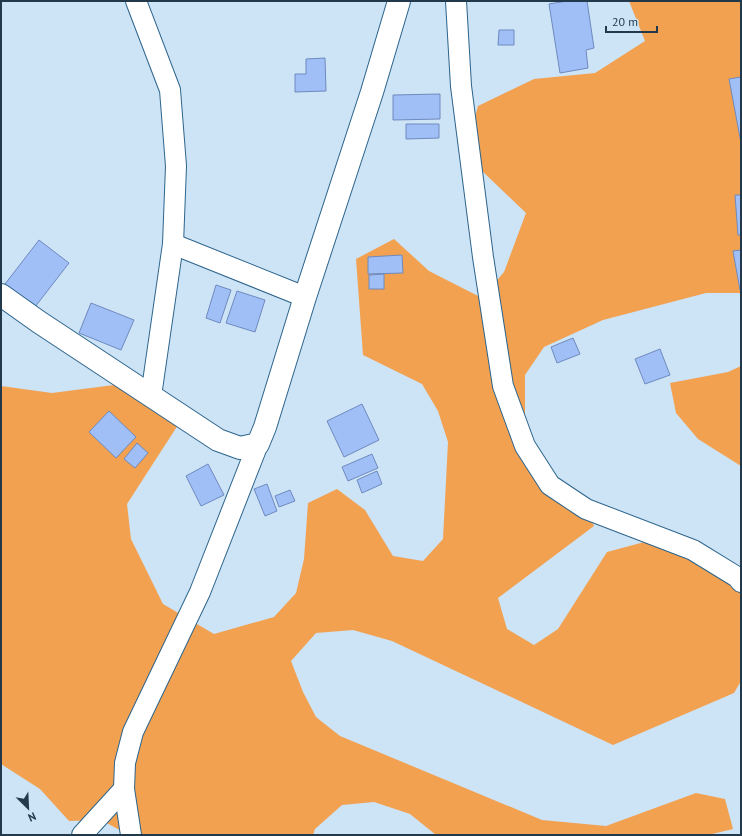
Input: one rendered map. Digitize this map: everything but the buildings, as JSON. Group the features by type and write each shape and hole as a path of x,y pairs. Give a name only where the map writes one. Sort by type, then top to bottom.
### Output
{"main road":[{"path":"1,295 39,322 218,440 240,448 258,444 372,92 399,1"}],"street":[{"path":"136,1 170,90 176,166 173,244 151,396"},
{"path":"456,1 461,86 483,257 503,386 525,446 550,485 586,510 693,550 737,577 741,582"},
{"path":"173,244 305,297"},
{"path":"131,835 124,790 125,763 133,732 200,592 258,444"},
{"path":"82,835 124,790"}],"shaded area":[{"path":"629,1 741,1 741,294 706,293 603,320 544,347 525,375 525,446 586,509 594,526 498,598 507,629 534,645 558,629 607,552 663,537 741,579 741,681 734,693 613,745 392,641 353,630 316,633 291,661 303,692 316,717 340,736 542,820 606,826 696,793 725,799 733,829 708,835 436,835 410,814 374,802 342,805 315,829 313,835 129,835 101,820 69,821 40,789 1,764 1,386 52,393 145,381 178,425 127,504 131,539 163,604 214,634 274,617 296,593 304,559 308,503 337,489 365,510 393,556 423,561 443,539 448,442 438,411 422,384 363,355 356,259 394,239 429,271 482,298 504,272 526,213 479,168 469,138 478,106 534,79 595,73 645,41"},
{"path":"741,366 741,466 698,439 676,413 670,383 728,372"}]}
